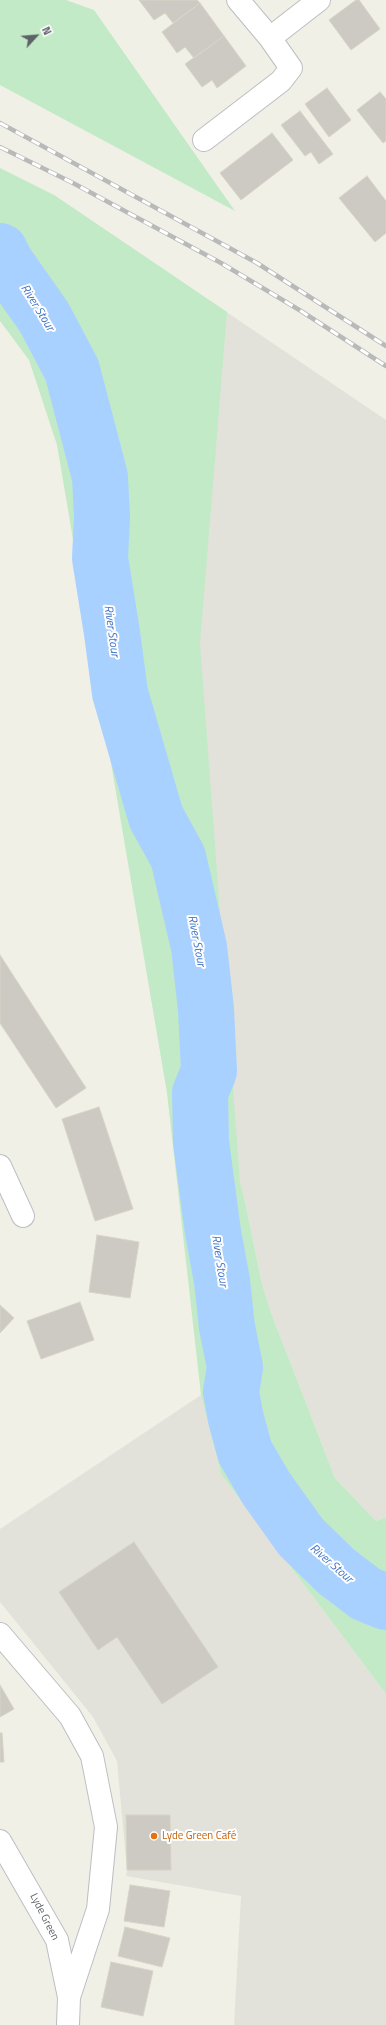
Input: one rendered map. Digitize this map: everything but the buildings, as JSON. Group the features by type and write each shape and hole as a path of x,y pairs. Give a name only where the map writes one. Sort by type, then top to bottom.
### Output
{"street":[{"path":"204,140 281,81 292,68 270,38 238,0"},
{"path":"270,38 318,0"},
{"path":"0,1166 22,1216"},
{"path":"0,1634 70,1716 92,1756 106,1826 98,1909 69,1997"},
{"name":"Lyde Green","path":"0,1841 57,1940 69,1997 68,2025"}],"shaded area":[{"path":"54,195 386,420 386,1517 376,1521 335,1478 270,1310 262,1284 240,1182"},
{"path":"201,1395 221,1474 386,1694 386,2025 234,2025 241,1896 126,1876 127,1870 117,1761 93,1717 0,1602 0,1529"}],"green space":[{"path":"0,0 66,0 94,10 235,211 0,85"},
{"path":"0,168 54,195 227,312 200,643 240,1182 262,1284 270,1310 335,1478 376,1521 386,1517 386,1694 221,1474 201,1395 167,1093 57,445 29,360 0,321"}],"waterway":[{"name":"River Stour","path":"0,251 6,263 44,317 72,370 100,477 102,518 100,558 120,693 156,817 178,857 199,947 206,1009 209,1071 200,1093 201,1142 213,1232 222,1281 227,1327 235,1367 231,1392 236,1419 245,1452 266,1488 301,1537 336,1571 366,1594 386,1602"}],"railway":[{"path":"0,123 257,263 386,346"},
{"path":"0,147 73,183 221,263 301,311 386,366"}],"place":[{"name":"Lyde Green Café","path":"154,1836"}]}
